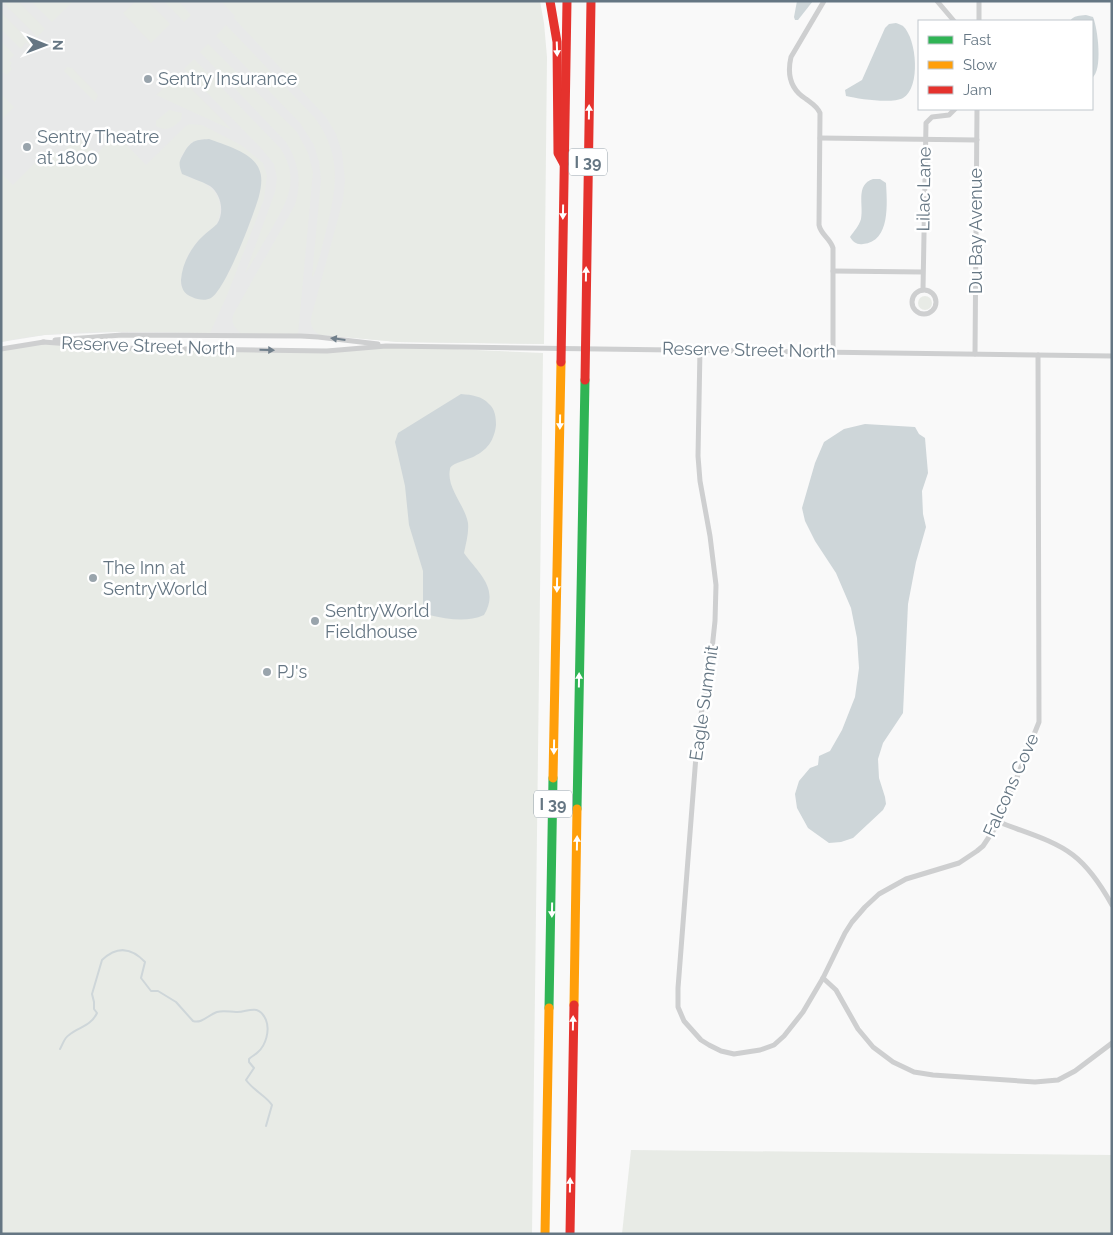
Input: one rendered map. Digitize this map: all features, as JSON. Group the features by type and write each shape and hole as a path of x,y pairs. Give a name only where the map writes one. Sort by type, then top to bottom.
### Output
{"highway":[{"path":"550,1 557,42 558,153 564,164"},
{"name":"I 39","path":"545,1234 567,1"},
{"name":"I 39","path":"570,1234 591,1"}],"street":[{"path":"824,1 791,57 788,67 793,87 799,95 819,110 821,116 820,227 833,248 833,352"},
{"path":"937,1 953,20"},
{"path":"979,1 979,20"},
{"name":"Lilac Lane","path":"923,290 926,122 929,118 949,115 954,110"},
{"name":"Du Bay Avenue","path":"975,354 978,110"},
{"path":"820,138 925,141 977,140"},
{"path":"833,271 922,272"},
{"name":"Lilac Lane","path":"923,290 933,294 936,301 932,311 925,314 917,312 912,305 916,294 923,290"},
{"name":"Reserve Street North","path":"43,342 71,338 122,336 301,336 386,346"},
{"path":"1,349 43,342"},
{"name":"Reserve Street North","path":"43,342 126,348 327,351 386,346 1112,356"},
{"name":"Eagle Summit","path":"700,349 698,456 716,585 716,621 710,668 698,730 678,1007 684,1022 709,1045"},
{"name":"Falcons Cove","path":"709,1045 721,1051 734,1054 760,1050 774,1045 793,1026 803,1012 852,922 879,894 906,879 959,863 983,846 999,822 1039,722 1038,356"},
{"path":"999,822 1059,846 1075,856 1100,885 1112,905"},
{"path":"823,978 836,990 858,1029 873,1047 893,1062 914,1072 1035,1082 1058,1080 1075,1071 1112,1043"}],"shaded area":[{"path":"1,1 535,1 544,344 398,342 326,335 118,332 45,335 1,342"},
{"path":"2,1 18,1 45,29 37,37"},
{"path":"31,1 73,1 52,22"},
{"path":"136,1 148,1 170,24 151,43 123,13"},
{"path":"164,1 178,1 191,15 184,22"},
{"path":"221,1 540,1 547,57 544,344 398,342 320,335 314,330 311,318 343,200 345,180 342,152 336,134 326,117 234,18 235,16"},
{"path":"797,1 813,1 798,20 795,20 794,17"},
{"path":"1,12 31,43 29,45 26,42 21,49 1,29"},
{"path":"1086,15 1093,17 1098,40 1098,67 1093,77 1093,20 1071,20 1075,17"},
{"path":"896,23 903,26 908,32 914,52 915,74 909,93 903,98 891,101 867,100 846,96 845,90 862,80 885,28 889,24"},
{"path":"226,25 314,117 324,131 330,146 334,160 334,189 329,219 313,277 321,180 319,162 314,145 300,123 216,36"},
{"path":"1,41 14,55 9,60 12,63 10,66 12,69 7,75 3,72 1,74"},
{"path":"208,44 297,132 308,153 313,172 298,335 242,334 233,322 234,313 295,205 299,180 294,157 286,142 200,52"},
{"path":"194,59 280,148 290,170 291,180 286,200 245,274 275,192 277,178 274,164 260,147 184,69"},
{"path":"67,67 72,68 98,95 95,102 64,71"},
{"path":"178,75 232,130 156,95"},
{"path":"1,94 14,107 1,120"},
{"path":"169,110 182,113 181,120 169,128 163,129 156,126 156,121"},
{"path":"190,124 202,125 241,145 263,163 267,175 264,199 228,293 210,333 131,332 53,334 1,342 1,173 13,185 50,148 59,156 78,136 97,154 116,134 146,165","holes":["209,139 246,155 259,195 233,263 211,297 181,286 185,264 190,252 200,239 217,224 220,214 220,202 210,187 187,177 180,158 193,142"]},
{"path":"209,139 237,150 250,158 259,169 261,182 252,218 224,281 211,298 202,300 189,296 183,290 182,274 185,262 195,245 217,224 221,214 221,203 214,189 210,186 182,174 180,162 185,151 192,143 198,140"},
{"path":"873,179 880,179 886,183 887,210 885,220 879,236 872,242 859,244 850,237 861,219 862,191 867,182"},
{"path":"922,296 928,296 932,303 928,310 922,310 918,306 918,300"},
{"path":"43,342 126,348 300,350 386,346 543,353 532,1234 1,1234 1,349"},
{"path":"461,394 477,396 486,401 494,411 496,425 488,446 480,453 458,463 450,469 453,490 468,523 464,553 481,574 490,597 484,615 464,620 429,615 423,607 423,571 409,525 405,486 395,442 398,433"},
{"path":"865,424 915,427 919,434 925,438 928,473 922,491 923,514 926,527 916,562 908,604 903,713 883,743 878,759 879,778 886,804 883,810 853,838 829,843 808,828 797,808 795,794 799,781 810,768 818,765 819,756 830,751 842,730 855,697 859,668 857,638 851,608 836,573 815,541 805,521 802,508 815,463 824,442 844,429"},
{"path":"631,1150 1112,1155 1112,1234 622,1234"}],"waterway":[{"path":"60,1049 67,1036 88,1024 97,1013 94,1009 92,994 102,960 113,952 129,951 145,962 141,978 151,991 158,991 176,1002 193,1021 205,1019 214,1013 222,1011 240,1012 256,1010 263,1015 268,1028 266,1037 261,1049 249,1059 254,1068 246,1080 272,1105 266,1126"}],"traffic: fast":[{"path":"577,809 585,380"},
{"path":"549,1008 553,778"}],"traffic: slow":[{"path":"553,778 561,362"},
{"path":"574,1005 577,809"},
{"path":"545,1234 549,1008"}],"traffic: jam":[{"path":"550,1 557,42 558,153 564,164"},
{"path":"561,362 567,1"},
{"path":"585,380 591,1"},
{"path":"570,1234 574,1005"}],"place":[{"name":"Sentry Insurance","path":"148,79"},
{"name":"Sentry Theatre at 1800","path":"27,147"},
{"name":"The Inn at SentryWorld","path":"93,578"},
{"name":"SentryWorld Fieldhouse","path":"315,621"},
{"name":"PJ's","path":"267,672"}]}
